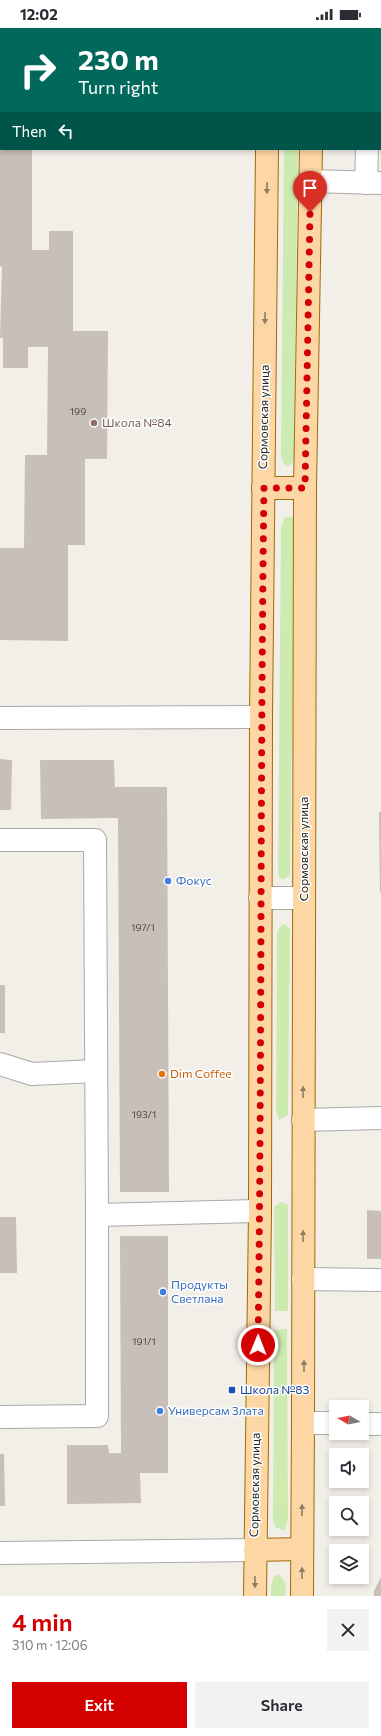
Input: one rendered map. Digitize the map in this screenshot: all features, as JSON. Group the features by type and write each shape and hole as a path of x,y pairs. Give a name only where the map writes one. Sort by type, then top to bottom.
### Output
{"main road":[{"name":"Сормовская улица","path":"255,1596 254,1550 260,1211 261,717 267,150"},
{"name":"Сормовская улица","path":"302,1596 304,1423 303,1120 305,488 311,150"},
{"path":"264,488 305,488"},
{"name":"Сормовская улица","path":"254,1550 302,1549"}],"lane":[{"path":"310,181 374,183 367,150"},
{"path":"0,718 261,717"},
{"path":"0,840 95,840 97,1215 97,1416 0,1417"},
{"path":"260,898 304,898"},
{"path":"0,1064 32,1074 96,1072"},
{"path":"303,1120 381,1118"},
{"path":"97,1215 260,1211"},
{"path":"304,1279 381,1280"},
{"path":"304,1423 329,1423"},
{"path":"369,1424 381,1424"},
{"path":"0,1553 254,1550"}],"green space":[{"path":"284,150 298,150 294,457 292,464 287,466 283,463 281,456"},
{"path":"285,517 292,517 295,520 290,875 284,879 279,878 278,870 281,527"},
{"path":"284,924 290,928 288,1115 279,1120 276,1112 277,934 279,928"},
{"path":"281,1202 288,1205 288,1311 275,1311 274,1207"},
{"path":"287,1329 288,1519 285,1531 275,1527 273,1519 274,1330"},
{"path":"280,1575 286,1584 285,1596 271,1596 271,1585 274,1576"}],"building":[{"path":"0,150 32,150 32,250 49,250 49,231 73,231 73,331 108,331 107,459 85,459 85,545 68,545 68,641 0,640 0,548 24,548 25,455 47,455 48,347 28,347 28,368 3,368 3,338 0,338 2,267 0,266"},
{"path":"0,759 12,760 11,810 0,810"},
{"path":"40,760 114,760 115,787 167,787 169,1192 120,1192 118,818 41,819"},
{"path":"379,812 381,812 381,893 380,893"},
{"path":"0,985 5,985 5,1033 0,1033"},
{"path":"367,1210 381,1211 381,1259 367,1259"},
{"path":"0,1217 16,1217 17,1273 0,1273"},
{"path":"120,1236 168,1236 168,1473 140,1473 141,1503 67,1504 67,1445 108,1445 109,1453 121,1453"},
{"path":"0,1454 4,1454 5,1506 0,1506"},
{"path":"381,1577 381,1596 374,1596 374,1591"}],"place":[{"name":"Школа №84","path":"94,423"},
{"name":"Фокус","path":"168,881"},
{"name":"Dim Coffee","path":"162,1074"},
{"name":"Продукты Светлана","path":"163,1292"},
{"name":"Школа №83","path":"232,1390"},
{"name":"Универсам Злата","path":"160,1411"}],"route":[{"path":"258,1345 260,1211 261,717 264,488 305,488 310,212"}]}
